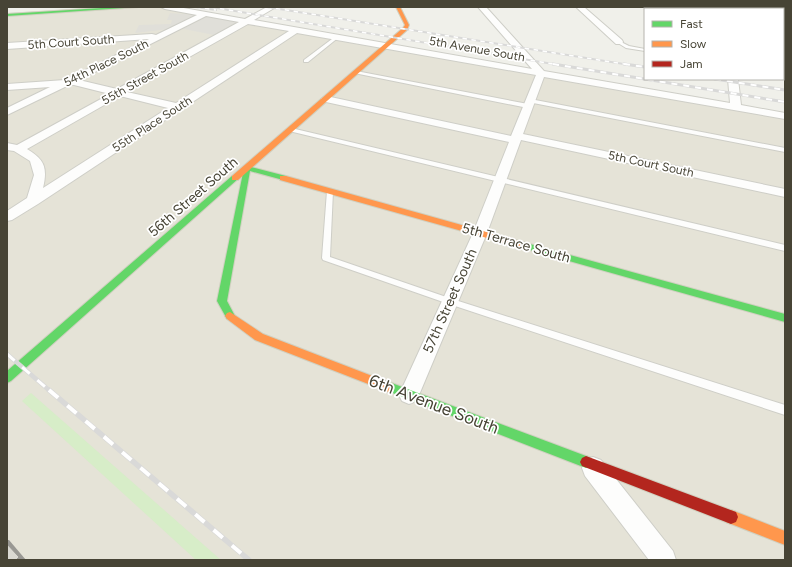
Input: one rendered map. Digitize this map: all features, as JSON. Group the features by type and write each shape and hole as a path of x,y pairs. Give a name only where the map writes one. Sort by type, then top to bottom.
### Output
{"street":[{"path":"7,15 137,7"},
{"name":"5th Avenue South","path":"165,7 785,116"},
{"name":"55th Street South","path":"13,147 118,93 272,7"},
{"name":"56th Street South","path":"7,378 407,28 398,7"},
{"path":"482,7 541,73"},
{"path":"580,7 619,42"},
{"name":"54th Place South","path":"7,112 205,14"},
{"name":"55th Place South","path":"7,217 296,30"},
{"name":"5th Court South","path":"7,46 160,36"},
{"name":"57th Street South","path":"409,395 480,233 541,73"},
{"path":"733,80 736,107"},
{"path":"7,87 74,82 178,107"},
{"name":"5th Court South","path":"326,99 785,193"},
{"path":"13,147 35,159 40,175 33,200"},
{"name":"5th Terrace South","path":"247,168 785,318"},
{"name":"6th Avenue South","path":"247,168 222,301 230,316 259,337 785,538"},
{"path":"590,464 664,560"}],"lane":[{"path":"306,61 337,37"},
{"path":"619,42 628,47 644,50"},
{"path":"356,72 785,150"},
{"path":"291,130 785,248"},
{"path":"330,191 326,258 450,301 785,410"}],"shaded area":[{"path":"110,7 179,7 785,113 785,560 7,560 7,13"},
{"path":"170,13 198,15 169,29 135,33 139,25 171,24 172,20 167,20"},
{"path":"203,16 237,22 214,35 179,28"}],"green space":[{"path":"31,393 221,560 196,560 22,401"}],"building":[{"path":"7,544 19,557 16,560 7,560"}],"railway":[{"path":"196,7 216,10"},
{"path":"211,7 553,64"},
{"path":"267,7 630,65"},
{"path":"553,64 644,79"},
{"path":"553,64 559,65"},
{"path":"624,64 644,67"},
{"path":"651,80 785,102"},
{"path":"721,80 785,90"},
{"path":"7,354 50,391"},
{"path":"49,390 249,560"}],"traffic: fast":[{"path":"7,15 137,7"},
{"path":"230,316 222,301 247,168 283,178"},
{"path":"7,378 235,178"},
{"path":"519,244 785,318"},
{"path":"389,387 586,462"}],"traffic: slow":[{"path":"235,178 405,29 407,25 398,7"},
{"path":"775,7 780,8"},
{"path":"283,178 519,244"},
{"path":"230,316 259,337 389,387"},
{"path":"731,517 785,538"}],"traffic: jam":[{"path":"586,462 731,517"}]}
